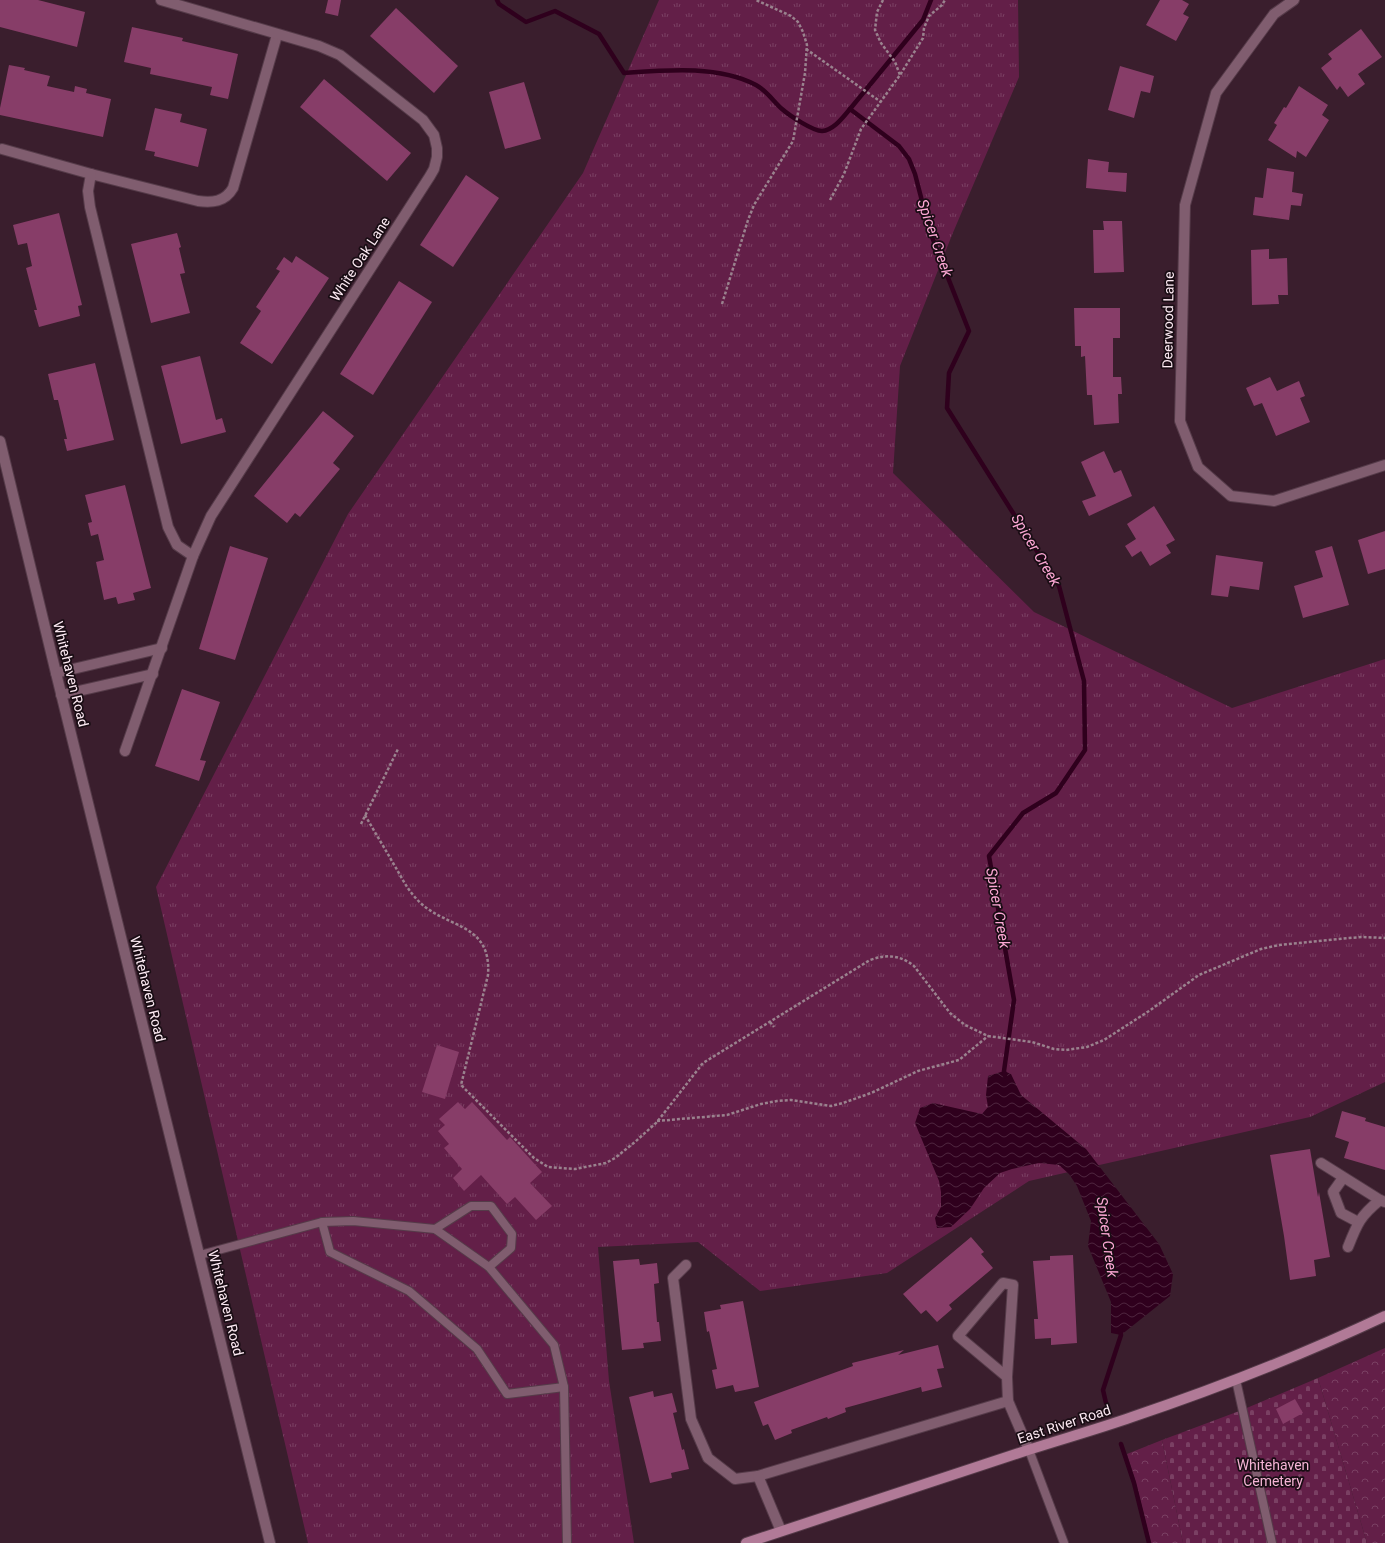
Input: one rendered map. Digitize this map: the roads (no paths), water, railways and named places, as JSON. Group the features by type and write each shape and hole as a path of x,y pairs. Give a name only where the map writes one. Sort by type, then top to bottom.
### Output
{"main road":[{"name":"East River Road","path":"746,1543 1131,1418 1236,1380 1328,1342 1385,1316"}],"street":[{"name":"White Oak Lane","path":"125,751 162,648 192,556 211,516 430,176 434,169 437,157 436,142 429,127 423,120 340,55 325,49 161,0"},
{"name":"Deerwood Lane","path":"1294,0 1274,14 1216,93 1185,205 1180,421 1198,467 1231,496 1274,501 1385,465"},
{"path":"2,148 92,174 198,201 212,202 224,198 233,188 277,35"},
{"path":"92,174 88,191 90,206 168,527 178,545 192,556"},
{"name":"Whitehaven Road","path":"0,441 270,1543"},
{"path":"56,673 162,648"},
{"path":"61,695 153,674"},
{"path":"1321,1163 1342,1178 1382,1201 1366,1212 1358,1222 1348,1247"},
{"path":"1342,1178 1333,1192 1341,1213 1358,1222"},
{"path":"686,1265 673,1278 691,1419 708,1458 735,1478 758,1476 1008,1401"},
{"path":"1008,1377 958,1336 1002,1283 1013,1285 1008,1401 1029,1450"},
{"path":"758,1476 781,1531"}],"lane":[{"path":"435,1230 472,1206 491,1206 512,1234 512,1241 511,1248 489,1267"},
{"path":"200,1255 322,1222 353,1221 435,1230 489,1267 554,1345 564,1387 567,1543"},
{"path":"322,1222 330,1252 409,1291 477,1349 507,1394 564,1387"},
{"path":"1236,1380 1272,1543"},
{"path":"1029,1450 1064,1543"}],"water":[{"path":"1004,1071 1011,1074 1021,1095 1086,1149 1159,1244 1173,1274 1170,1296 1121,1335 1111,1333 1111,1302 1088,1246 1091,1221 1077,1186 1069,1174 1059,1165 1039,1163 1000,1173 984,1188 970,1209 951,1227 937,1228 935,1218 941,1207 941,1192 939,1181 915,1123 920,1108 933,1103 982,1114 988,1107 986,1095 988,1076"}],"waterway":[{"name":"Spicer Creek","path":"497,0 499,4 526,22 555,11 599,34 624,73 692,70 725,74 760,87 782,109 796,119 813,129 822,131 834,126 850,109 899,146 909,159 915,174 930,232 969,331 949,373 947,408 1059,586 1084,681 1085,750 1056,793 1023,813 989,856 1014,1000 1004,1071 1005,1076"},
{"path":"850,109 923,20 931,0"},
{"name":"Spicer Creek","path":"1106,1403 1103,1390 1121,1335 1120,1329"},
{"name":"Spicer Creek","path":"1121,1444 1134,1483 1149,1543"}],"park label":[{"name":"Whitehaven Cemetery","path":"1273,1474"}]}
